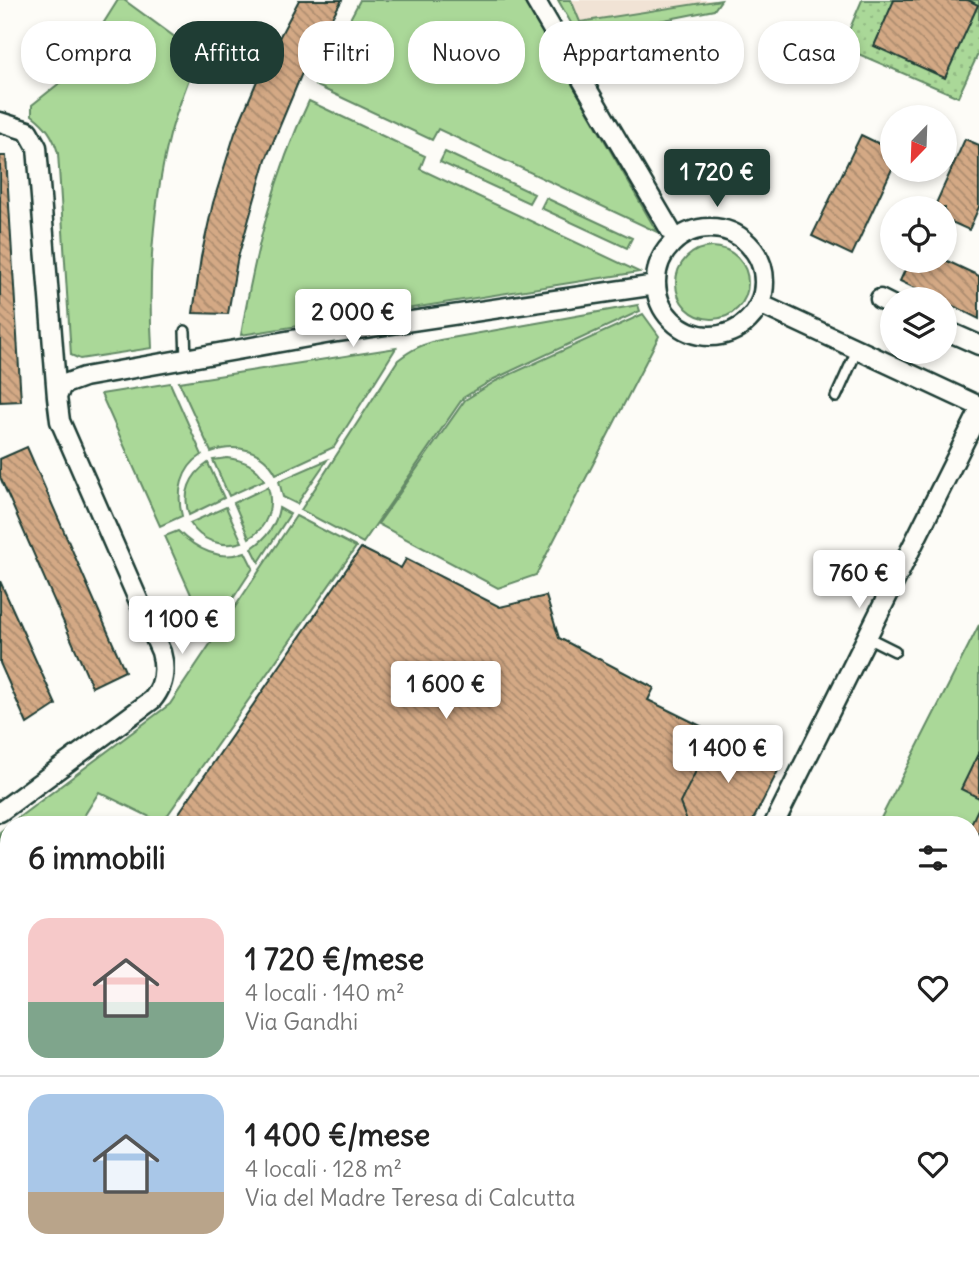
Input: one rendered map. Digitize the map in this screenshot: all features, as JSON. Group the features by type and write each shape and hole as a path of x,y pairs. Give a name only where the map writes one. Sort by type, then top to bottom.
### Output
{"street":[{"path":"535,0 676,240"},
{"path":"0,122 28,131 37,147 57,409 63,432 161,652 164,675 152,700 0,812"},
{"path":"709,228 725,230 740,237 753,248 764,270 765,286 761,304 746,323 730,333 715,337 695,335 671,319 660,303 656,285 659,263 668,247 676,240 690,232 709,228"},
{"path":"57,397 62,385 84,377 338,332 656,285"},
{"path":"761,304 979,406"},
{"path":"957,335 979,345"},
{"path":"778,816 979,412"}],"lane":[{"path":"185,331 186,360"},
{"path":"836,397 858,348"},
{"path":"867,637 895,651"}],"shaded area":[{"path":"571,0 715,0 712,3 580,21"}],"green space":[{"path":"118,0 124,0 153,21 105,21"},
{"path":"360,0 524,0 539,26 539,84 572,84 657,232 438,129 432,140 315,85 394,84 394,21 349,21"},
{"path":"558,0 571,0 580,21 570,21"},
{"path":"721,0 714,10 659,21 586,21"},
{"path":"862,0 979,0 979,52 958,97 860,55 860,21 853,21"},
{"path":"156,23 170,34 170,84 187,84 173,125 155,215 151,268 152,348 80,359 71,355 58,153 48,131 32,115 32,105 58,84 156,84"},
{"path":"309,101 425,156 420,169 639,272 241,335 252,275 275,187"},
{"path":"445,152 534,194 529,203 440,162"},
{"path":"546,198 632,238 627,248 541,208"},
{"path":"712,247 732,253 742,263 748,283 742,303 732,313 712,319 692,313 682,303 676,283 682,263 692,253"},
{"path":"638,305 640,311 494,379 463,398 363,543 301,510 398,360 408,353 440,340"},
{"path":"643,314 659,336 536,575 498,588 378,524 465,400 496,381"},
{"path":"396,348 334,447 276,474 264,459 248,450 230,448 211,452 179,382"},
{"path":"170,383 202,455 189,467 182,482 182,516 160,526 101,394"},
{"path":"227,458 248,464 264,480 229,496 213,460"},
{"path":"327,460 297,504 283,497 279,481"},
{"path":"208,463 224,498 189,515 186,500 189,486 196,473"},
{"path":"268,487 268,516 260,529 249,538 234,503"},
{"path":"226,507 242,542 213,542 206,539 190,523"},
{"path":"279,508 290,514 259,562 252,548 270,531"},
{"path":"296,516 356,547 167,816 148,816 99,792 84,816 21,816 170,704"},
{"path":"178,531 209,552 236,555 245,552 253,568 209,635 165,536"},
{"path":"979,625 979,816 882,816"}],"building":[{"path":"299,0 342,0 330,21 298,21 298,83 266,159 237,261 228,314 193,313 201,257 213,203 235,133 256,84 284,84 284,28"},
{"path":"894,0 968,0 978,5 945,78 874,46"},
{"path":"861,135 880,144 880,182 886,182 852,255 812,236"},
{"path":"965,139 979,145 979,207 969,230 957,224 957,196 939,196 946,182 957,182 957,157"},
{"path":"0,156 6,156 21,401 0,402"},
{"path":"957,266 979,276 979,319 957,308 957,287 913,287 900,281 904,273 957,273"},
{"path":"27,447 125,671 92,687 0,477 0,459"},
{"path":"361,548 401,568 406,559 500,607 546,596 559,638 654,688 648,700 715,733 680,803 685,816 177,816"},
{"path":"0,581 56,705 27,724 0,663"},
{"path":"715,733 781,765 755,816 685,816 680,803"},
{"path":"979,752 979,798 961,789"}]}
